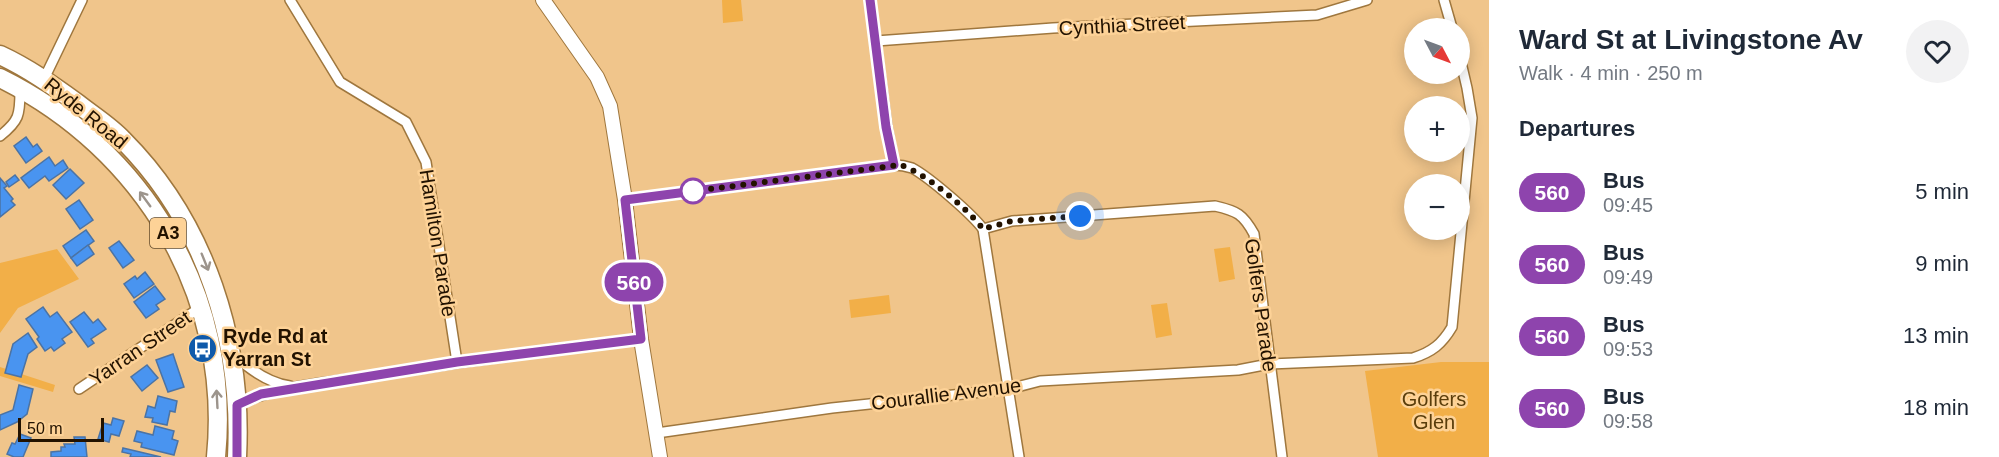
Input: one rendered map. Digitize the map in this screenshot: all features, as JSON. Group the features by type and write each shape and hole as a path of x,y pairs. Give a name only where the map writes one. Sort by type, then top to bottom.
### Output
{"highway":[{"name":"Ryde Road","path":"0,55 44,79 123,139 162,186 178,210 199,248 211,278 231,352 237,405 237,457"},
{"name":"Ryde Road","path":"0,78 20,88 84,131 126,173 162,222 195,289 213,357 218,417 216,457"}],"street":[{"path":"44,79 82,0"},
{"name":"Hamilton Parade","path":"290,0 340,82 406,123 426,162 457,362"},
{"path":"543,0 597,76 610,105 625,200 641,339 660,457"},
{"path":"870,0 886,127 894,165"},
{"name":"Cynthia Street","path":"876,41 1053,28 1317,15 1366,0"},
{"path":"1444,0 1449,18"},
{"name":"Courallie Avenue","path":"657,433 832,408 1009,389 1040,381 1238,370 1269,364 1413,358 1427,353 1439,345 1452,327 1472,118 1466,84"},
{"path":"0,136 15,124 20,113 20,88"},
{"path":"625,200 894,165 915,170 975,218 983,229 1019,457"},
{"name":"Golfers Parade","path":"983,229 1012,221 1215,206 1233,210 1246,219 1254,234 1282,457"},
{"name":"Yarran Street","path":"79,389 201,307"},
{"path":"237,405 261,394 299,387 457,362 641,339"},
{"path":"231,352 251,370 281,385 299,387"}],"green space":[{"path":"722,0 741,0 743,21 723,23"},
{"path":"1230,247 1235,279 1219,282 1214,249"},
{"path":"57,249 79,279 18,308 0,333 0,263"},
{"path":"889,295 891,313 851,318 849,300"},
{"path":"1167,303 1172,335 1156,338 1151,305"},
{"name":"Golfers Glen","path":"1441,362 1489,362 1489,457 1378,457 1365,371"},
{"path":"0,367 55,385 53,392 0,376"}],"building":[{"path":"26,137 33,147 37,144 42,151 26,163 14,146"},
{"path":"49,157 55,166 63,160 68,168 49,181 45,176 29,188 21,178"},
{"path":"70,169 84,183 66,199 53,185"},
{"path":"15,175 19,180 9,187 6,182"},
{"path":"0,178 7,186 4,188 15,205 0,217"},
{"path":"79,200 93,220 80,229 66,209"},
{"path":"86,230 94,241 71,258 63,246"},
{"path":"119,241 134,260 123,268 109,248"},
{"path":"88,245 94,254 77,266 71,258"},
{"path":"145,272 154,284 134,298 124,284 135,276 137,279"},
{"path":"155,286 165,299 156,305 159,309 146,318 134,302"},
{"path":"43,307 50,317 57,312 72,332 62,339 65,343 54,351 51,347 45,351 37,339 39,337 26,319"},
{"path":"84,312 93,323 98,319 106,329 91,339 94,343 88,347 70,322"},
{"path":"28,333 37,347 28,354 21,377 5,373 13,344"},
{"path":"173,354 184,387 168,392 156,360"},
{"path":"147,365 158,378 142,391 131,377"},
{"path":"19,385 33,389 27,414 0,430 0,415 13,410"},
{"path":"158,396 177,401 175,412 170,411 167,425 152,422 153,418 145,417 148,406 155,408"},
{"path":"113,418 124,421 119,436 111,434 109,442 98,439 103,423 111,425"},
{"path":"155,426 174,431 172,439 178,441 174,455 141,447 142,443 134,441 137,431 153,435"},
{"path":"20,434 31,438 23,457 7,454 12,443 15,444"},
{"path":"74,437 85,437 87,457 51,457 51,452 61,451 61,447 65,447 64,444 75,444"},
{"path":"123,448 161,457 130,457 131,454 122,452"}],"bus line":[{"name":"560","path":"237,457 237,405 261,394 457,362 641,339 625,200 894,165 886,127 870,0"}],"place":[{"name":"Ryde Rd at Yarran St","path":"202,348"}],"route":[{"path":"693,191 686,192 900,165 915,170 975,218 983,229 1012,221 1080,216"}]}
